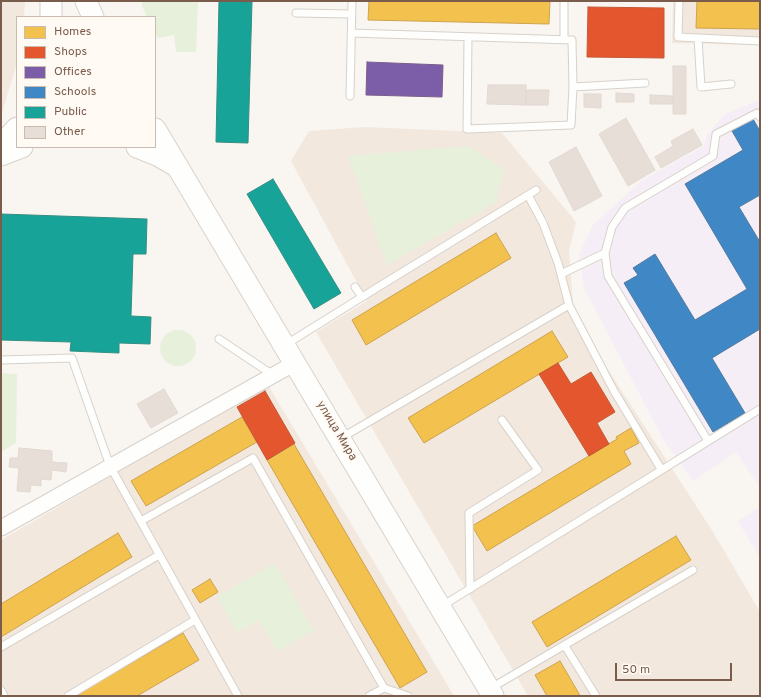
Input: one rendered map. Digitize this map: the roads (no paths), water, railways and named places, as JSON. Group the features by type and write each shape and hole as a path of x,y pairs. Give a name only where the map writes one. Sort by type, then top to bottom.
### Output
{"street":[{"path":"51,1 51,16"},
{"path":"86,1 93,16"},
{"path":"1,145 16,129"},
{"name":"улица Мира","path":"156,131 491,693"},
{"path":"1,154 16,146"},
{"path":"1,154 19,148"},
{"path":"140,148 157,155 178,167"},
{"path":"154,148 178,167"},
{"path":"1,528 274,375 290,354"}],"lane":[{"path":"350,96 352,1"},
{"path":"564,1 564,39"},
{"path":"679,1 678,37 760,41"},
{"path":"296,13 352,14"},
{"path":"351,33 572,40 572,125 467,130 468,37"},
{"path":"698,38 701,87 731,84"},
{"path":"573,87 645,83"},
{"path":"708,441 608,276 605,253 612,227 625,208 713,156 716,134 757,113 760,116"},
{"path":"290,354 362,298 536,190"},
{"path":"528,195 544,223 561,274 569,305 614,391 661,469"},
{"path":"561,274 605,253"},
{"path":"355,287 362,298"},
{"path":"340,439 569,305"},
{"path":"219,339 274,375"},
{"path":"1,360 72,358 110,466 238,696"},
{"path":"440,607 760,409"},
{"path":"470,588 469,513 538,470 502,420"},
{"path":"140,521 253,458 384,688 408,696"},
{"path":"1,647 159,555"},
{"path":"491,693 565,646 693,570"},
{"path":"68,696 196,620"},
{"path":"565,646 596,696"},
{"path":"369,696 384,688"},
{"path":"1,690 4,696"}]}
